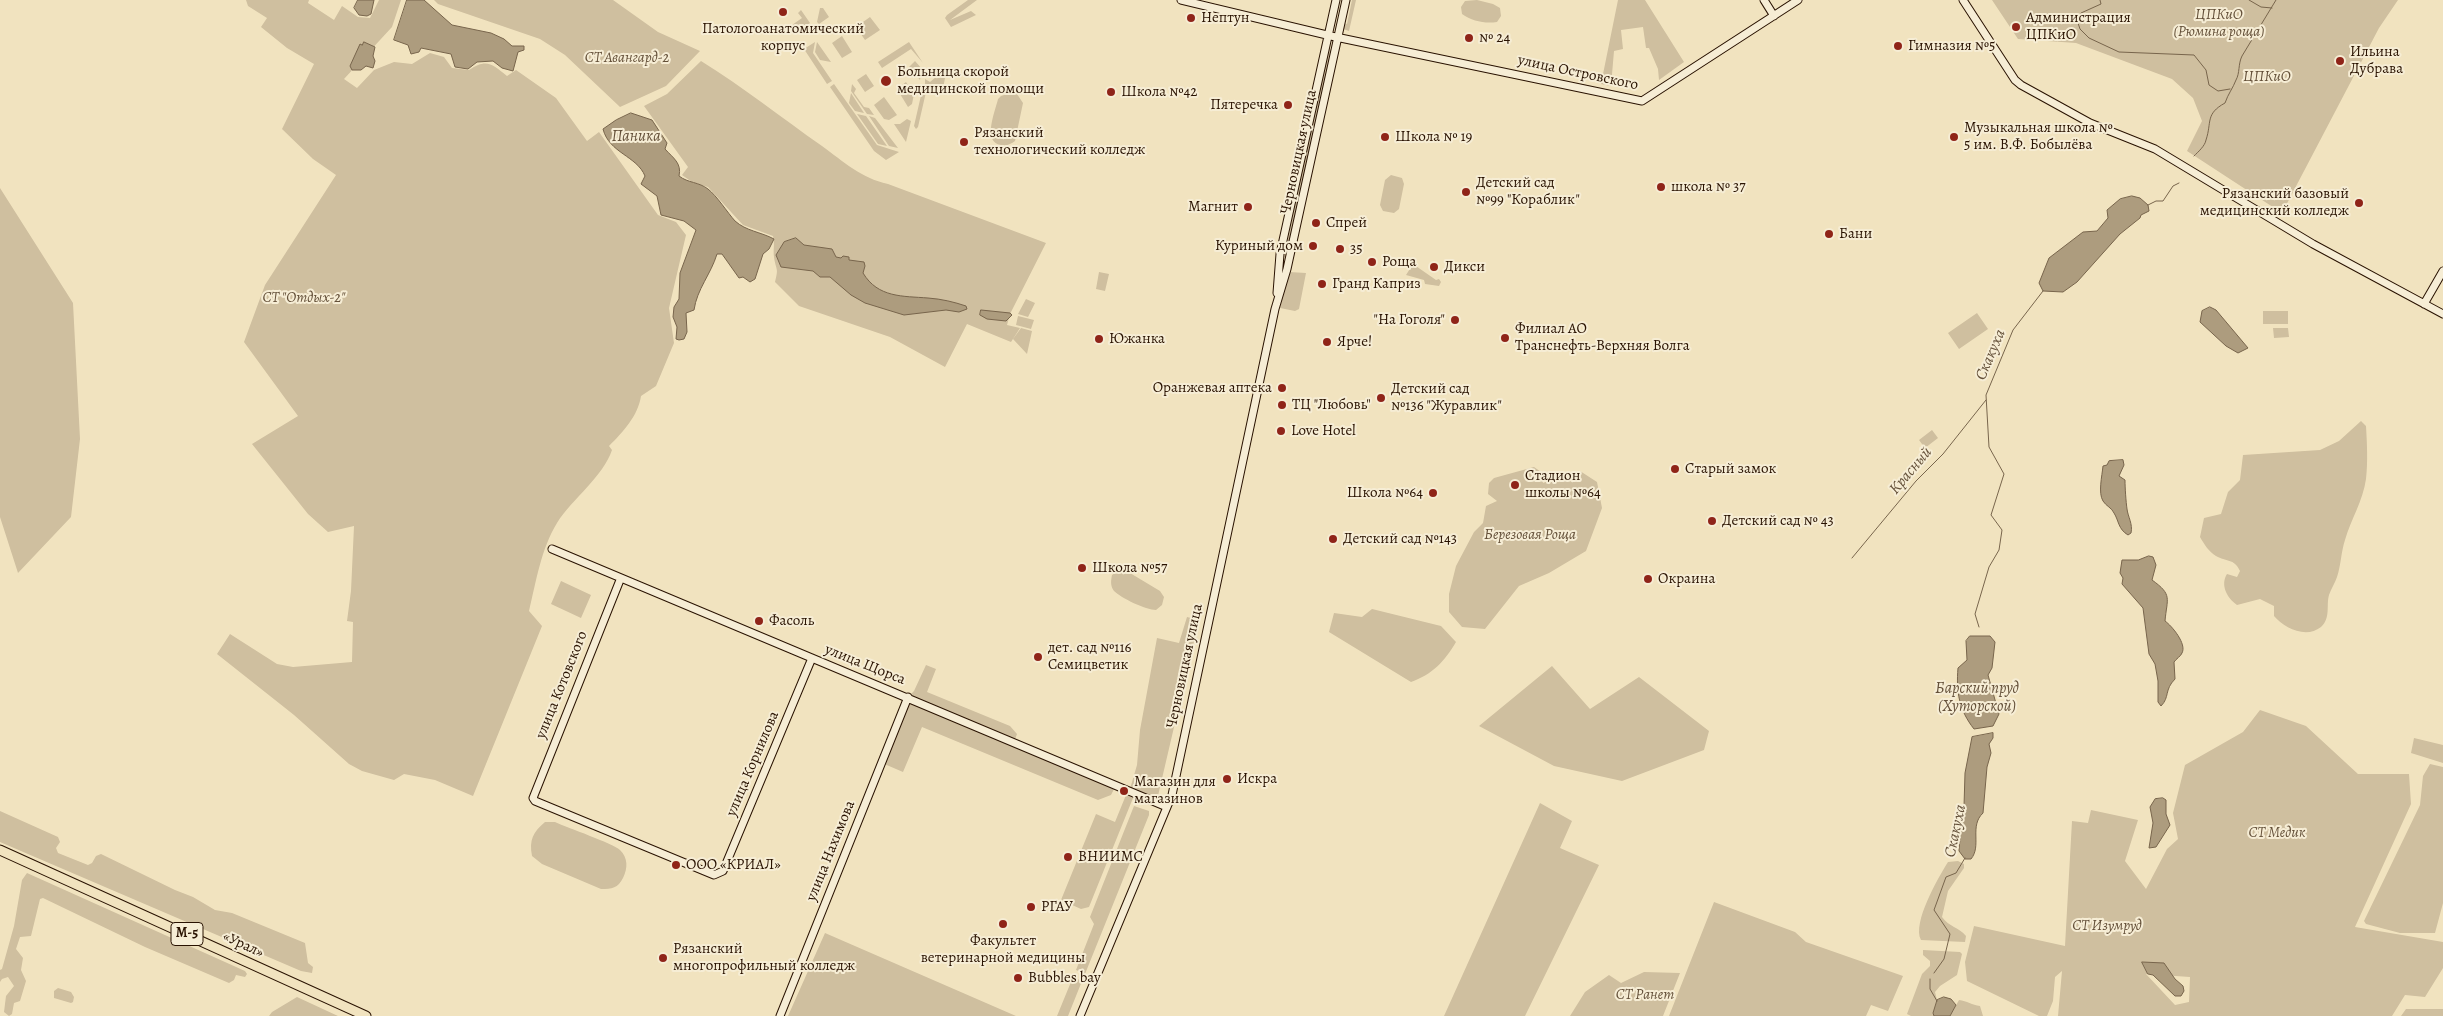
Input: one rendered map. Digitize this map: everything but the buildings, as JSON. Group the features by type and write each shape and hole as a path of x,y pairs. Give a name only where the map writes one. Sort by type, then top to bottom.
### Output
{"highway":[{"name":"«Урал»","path":"0,850 366,1016"}],"street":[{"name":"улица Островского","path":"1181,0 1328,35 1642,101 1798,0"},
{"name":"Черновицкая улица","path":"1276,309 1280,254 1336,0"},
{"name":"Черновицкая улица","path":"1080,1016 1172,795 1276,309 1287,269 1346,0"},
{"path":"1764,0 1774,16"},
{"path":"1963,0 2015,80 2070,112 2112,132 2155,149 2313,244 2443,314"},
{"path":"2424,304 2443,271"},
{"name":"улица Щорса","path":"552,549 620,580 812,658 1167,807"},
{"name":"улица Котовского","path":"620,580 533,793 535,801 714,875"},
{"name":"улица Корнилова","path":"714,875 723,871 812,658"},
{"name":"улица Нахимова","path":"780,1016 908,698"}],"green space":[{"name":"СТ \"Отдых-2\"","path":"246,0 309,0 308,3 334,20 342,6 358,17 370,18 379,0 401,0 392,27 344,79 357,88 374,70 394,62 412,64 430,53 444,57 452,68 469,70 485,63 497,68 507,76 516,70 556,98 587,141 599,132 658,215 676,222 686,235 669,308 674,343 656,386 641,396 633,417 609,446 612,450 608,460 551,533 540,566 529,611 542,626 473,796 435,780 404,774 394,780 362,771 349,764 294,715 217,654 230,634 277,664 293,667 352,662 353,622 347,621 351,591 354,526 328,532 308,514 252,444 298,416 244,342 265,285 336,175 313,159 282,129 314,64 287,48 261,27 267,18 248,6"},
{"name":"СТ Авангард-2","path":"434,0 613,0 658,32 700,51 666,86 620,107 565,55 540,39 438,4"},
{"path":"968,0 977,0 950,20 971,11 976,15 951,27 945,18"},
{"path":"1352,0 1356,0 1349,31 1343,29 1344,23 1347,24"},
{"path":"1477,0 1500,8 1501,16 1497,22 1479,21 1462,14 1461,7 1465,1"},
{"path":"1618,0 1645,0 1684,62 1659,80 1658,69 1649,48 1646,48 1643,27 1621,30 1623,49 1614,51 1611,86 1601,84"},
{"name":"ЦПКиО","path":"1992,0 2398,0 2379,28 2282,213 2187,151 2202,121 2193,98 2172,79 2076,43 2018,39"},
{"path":"820,8 823,8 829,17 819,24 817,22"},
{"path":"801,10 810,23 796,32 792,25 802,18 798,13"},
{"path":"870,17 880,30 865,40 856,27"},
{"path":"842,36 852,52 842,58 832,43"},
{"path":"815,42 813,53 832,81 827,84 804,49"},
{"path":"817,42 831,62 820,60 815,52"},
{"path":"909,42 923,63 911,49 882,68 878,62"},
{"path":"1328,49 1332,50 1287,256 1284,257"},
{"path":"701,61 861,174 1046,243 1010,314 1007,325 1020,328 1011,342 967,324 945,367 890,337 799,306 775,282 777,271 773,236 743,225 708,187 692,182 682,175 688,167 644,106 667,94"},
{"path":"915,61 922,69 920,80 909,67"},
{"path":"938,68 945,78 943,89 925,84 925,79 930,82 937,76 934,71"},
{"path":"866,74 874,86 865,92 857,80"},
{"path":"906,82 914,94 912,104 908,107 897,89"},
{"path":"834,84 877,145 899,152 886,160 874,151 830,87"},
{"path":"852,84 856,89 854,93 864,107 869,108 874,115 867,114 851,91"},
{"path":"924,89 926,92 916,129 914,126"},
{"path":"851,93 864,113 855,111 849,103"},
{"path":"1010,93 1017,94 1023,103 1015,141 1001,145 995,143 992,138 991,126 998,99"},
{"path":"884,97 897,115 889,120 884,119 874,105"},
{"path":"857,114 866,116 887,146 878,144"},
{"path":"869,116 875,118 898,148 889,146"},
{"path":"907,119 911,121 906,142 894,124 900,124"},
{"path":"1391,175 1402,178 1404,184 1399,209 1394,213 1383,211 1380,205 1385,180"},
{"path":"0,188 73,303 80,439 71,517 18,573 0,517"},
{"path":"1413,264 1436,280 1439,279 1441,282 1439,286 1425,284 1424,280 1406,275"},
{"path":"1099,272 1109,274 1105,291 1096,289"},
{"path":"1289,272 1306,273 1299,309 1295,311 1280,308"},
{"path":"1026,299 1035,303 1028,317 1018,314"},
{"path":"2263,311 2288,311 2288,324 2263,324"},
{"path":"1977,313 1988,329 1959,349 1948,333"},
{"path":"1018,316 1034,320 1031,329 1016,325"},
{"path":"1021,328 1032,331 1027,354 1013,339"},
{"path":"2273,328 2288,328 2289,337 2274,338"},
{"path":"2361,421 2366,426 2366,479 2345,540 2337,577 2329,595 2327,616 2324,623 2315,630 2302,632 2283,624 2274,616 2274,606 2260,599 2237,605 2230,599 2224,587 2224,582 2227,574 2237,577 2240,571 2238,567 2232,562 2216,556 2200,537 2204,518 2221,514 2228,492 2240,480 2243,455 2320,450 2339,441"},
{"path":"1932,430 1938,438 1925,448 1919,440"},
{"name":"Березовая Роща","path":"1534,467 1541,472 1543,483 1580,471 1597,482 1602,508 1586,551 1549,573 1519,586 1485,629 1462,627 1449,612 1449,594 1456,566 1474,532 1483,523 1486,506 1497,501 1488,494 1489,483 1494,478"},
{"path":"1119,570 1125,570 1160,591 1164,597 1162,605 1156,610 1146,608 1117,594 1111,585 1111,581 1112,575"},
{"path":"561,581 591,595 581,618 551,604"},
{"path":"1372,609 1441,626 1456,642 1447,656 1432,671 1411,682 1329,632 1334,613 1362,617"},
{"path":"1187,617 1199,620 1157,800 1130,789 1137,765 1140,730 1157,638 1179,643"},
{"path":"926,665 936,669 927,692 1010,726 1017,734 1014,742 1116,785 1111,795 1098,800 922,727 903,772 882,763 908,697 914,691"},
{"path":"1552,666 1590,709 1639,677 1709,731 1704,750 1622,781 1554,766 1479,726"},
{"path":"2260,710 2306,726 2358,774 2409,774 2411,804 2355,927 2443,942 2443,968 2425,997 2405,995 2392,1016 2058,1016 2062,971 2055,977 2053,1001 2047,1016 2039,1016 1967,981 1965,962 1974,926 2065,946 2072,821 2088,823 2091,810 2138,820 2125,861 2146,889 2167,849 2178,839 2173,813 2185,765 2243,732","holes":["2146,974 2190,977 2189,1002 2175,1005"]},
{"path":"2414,738 2443,745 2443,763 2411,753"},
{"path":"2430,764 2443,767 2443,903 2435,933 2400,933 2366,924 2364,921 2420,805 2423,776"},
{"path":"1126,795 1133,798 1089,907 1081,909 1061,900 1096,814 1115,822"},
{"path":"1540,803 1572,821 1560,848 1599,865 1525,1016 1444,1016"},
{"path":"1134,806 1149,811 1149,815 1085,974 1076,970 1094,924 1090,917"},
{"path":"0,811 58,837 60,842 56,848 58,853 88,865 92,863 96,856 101,854 193,897 215,910 232,913 305,943 308,963 313,967 312,973 301,971 0,842"},
{"path":"545,822 555,822 620,850 625,856 626,867 625,874 619,884 611,888 601,889 542,864 532,856 531,845 533,837 537,829"},
{"path":"1958,861 1964,864 1964,868 1948,891 1942,917 1966,936 1965,942 1921,940 1919,932 1920,923 1927,901 1948,862"},
{"path":"27,873 245,971 247,974 245,977 236,975 234,980 229,983 145,947 43,898 40,899 31,936 20,937 16,949 23,958 21,970 26,981 20,1001 14,1003 12,1014 9,1016 4,1012 6,996 14,986 8,977 0,982 0,970 2,969 14,926 22,880"},
{"path":"1714,902 1795,932 1806,942 1903,976 1888,1011 1871,1005 1866,1016 1669,1016"},
{"path":"825,933 1016,1016 788,1016"},
{"path":"1923,950 1960,952 1962,954 1957,975 1940,986 1935,992 1937,1000 1933,1013 1934,1016 1911,1016 1907,1014 1922,974 1930,966 1930,961 1923,955"},
{"name":"СТ Ранет","path":"1644,972 1680,973 1663,1016 1570,1016 1585,992 1609,975 1621,983"},
{"path":"1073,977 1082,981 1068,1016 1057,1016"},
{"path":"58,988 71,992 74,997 73,1002 54,998 54,991"},
{"path":"297,997 338,1016 269,1016 272,1012"},
{"path":"1959,1000 1980,1006 1983,1016 1950,1016"},
{"path":"2406,1009 2443,1009 2443,1016 2401,1016"}],"water":[{"path":"358,0 374,0 371,14 367,16 359,15 354,8"},
{"path":"407,0 424,0 452,25 491,33 504,39 512,46 524,46 524,50 518,52 513,71 502,68 493,61 477,62 468,69 455,67 451,54 421,48 419,52 411,54 408,45 394,40"},
{"path":"364,42 375,47 373,68 366,66 361,70 352,70 350,66 360,44 362,45"},
{"name":"Паника","path":"631,113 652,120 667,143 665,149 678,164 679,176 708,189 739,224 774,239 769,249 763,254 755,279 750,282 743,277 739,278 722,254 717,254 698,295 694,310 686,313 687,332 684,339 676,339 677,327 673,317 674,307 679,299 680,273 696,230 684,221 661,215 657,196 641,184 645,176 641,169 611,144 606,137 603,129"},
{"path":"2132,196 2140,198 2148,205 2149,211 2141,215 2140,218 2120,234 2077,282 2063,292 2043,291 2039,283 2049,258 2083,232 2097,231 2108,218 2107,210 2120,199"},
{"path":"796,238 804,245 832,249 836,257 849,257 849,260 864,262 863,273 876,287 884,291 900,296 948,301 966,306 967,309 959,312 946,310 904,315 865,303 851,295 830,277 820,277 813,271 781,267 776,255 784,242"},
{"path":"2210,307 2216,310 2248,348 2238,353 2226,346 2200,322 2202,311"},
{"path":"981,310 1010,313 1012,315 1006,321 987,319 980,315"},
{"path":"2123,460 2124,465 2119,476 2125,480 2127,509 2131,527 2131,533 2128,535 2120,528 2113,511 2103,501 2101,494 2103,466 2107,465 2109,461"},
{"path":"2149,556 2153,557 2156,565 2152,580 2159,585 2167,598 2165,621 2181,640 2183,649 2174,662 2175,679 2169,687 2164,703 2161,706 2158,702 2158,681 2155,664 2149,654 2143,608 2122,584 2123,578 2120,573 2122,560 2138,560"},
{"name":"Барский пруд (Хуторской)","path":"1970,636 1990,636 1995,642 1992,668 1988,675 1999,714 1993,726 1974,729 1965,715 1958,693 1958,668 1967,660 1966,641"},
{"path":"1993,733 1993,738 1989,744 1991,753 1987,767 1983,813 1979,818 1976,830 1976,848 1971,859 1965,859 1959,851 1960,838 1956,821 1964,806 1965,773 1972,737"},
{"path":"2163,798 2166,800 2166,814 2170,825 2156,847 2149,848 2153,823 2150,807 2155,799"},
{"path":"2142,962 2164,963 2175,979 2183,986 2184,991 2181,996 2175,996 2153,975 2148,974"},
{"path":"1944,997 1951,999 1956,1005 1950,1016 1934,1016 1933,1013 1937,1000"}],"waterway":[{"path":"2100,0 2101,4 2081,13 2078,23 2080,29 2089,38 2119,52 2194,55 2206,70 2209,85 2218,91 2230,89"},
{"path":"2249,0 2261,7 2272,8"},
{"name":"Скакуха","path":"2194,156 2205,142 2210,119 2214,111 2225,103 2235,83 2242,56 2276,0"},
{"name":"Скакуха","path":"2148,205 2156,201 2163,201 2173,186 2179,183"},
{"name":"Скакуха","path":"1979,627 1975,614 1989,567 1999,550 2002,530 1991,515 2004,474 1989,447 1986,395 2013,330 2043,291"},
{"name":"Красный","path":"1852,558 1916,481 1943,454 1986,400"},
{"name":"Скакуха","path":"1934,973 1944,959 1950,934 1934,910 1946,877 1956,873 1965,858"},
{"name":"Скакуха","path":"1930,979 1930,989 1937,1001"}],"place":[{"name":"Патологоанатомический корпус","path":"783,12"},
{"name":"Нептун","path":"1191,18"},
{"name":"Администрация ЦПКиО","path":"2016,27"},
{"name":"№ 24","path":"1469,38"},
{"name":"Гимназия №5","path":"1898,46"},
{"name":"Ильина Дубрава","path":"2340,61"},
{"name":"Больница скорой медицинской помощи","path":"886,81"},
{"name":"Школа №42","path":"1111,92"},
{"name":"Пятеречка","path":"1288,105"},
{"name":"Школа № 19","path":"1385,137"},
{"name":"Музыкальная школа № 5 им. В.Ф. Бобылёва","path":"1954,137"},
{"name":"Рязанский технологический колледж","path":"964,142"},
{"name":"школа № 37","path":"1661,187"},
{"name":"Детский сад №99 \"Кораблик\"","path":"1466,192"},
{"name":"Рязанский базовый медицинский колледж","path":"2359,203"},
{"name":"Магнит","path":"1248,207"},
{"name":"Спрей","path":"1316,223"},
{"name":"Бани","path":"1829,234"},
{"name":"Куриный дом","path":"1313,246"},
{"name":"35","path":"1340,249"},
{"name":"Роща","path":"1372,262"},
{"name":"Дикси","path":"1434,267"},
{"name":"Гранд Каприз","path":"1322,284"},
{"name":"\"На Гоголя\"","path":"1455,320"},
{"name":"Филиал АО Транснефть-Верхняя Волга","path":"1505,338"},
{"name":"Южанка","path":"1099,339"},
{"name":"Ярче!","path":"1327,342"},
{"name":"Оранжевая аптека","path":"1282,388"},
{"name":"Детский сад №136 \"Журавлик\"","path":"1381,398"},
{"name":"ТЦ \"Любовь\"","path":"1282,405"},
{"name":"Love Hotel","path":"1281,431"},
{"name":"Старый замок","path":"1675,469"},
{"name":"Стадион школы №64","path":"1515,485"},
{"name":"Школа №64","path":"1433,493"},
{"name":"Детский сад № 43","path":"1712,521"},
{"name":"Детский сад №143","path":"1333,539"},
{"name":"Школа №57","path":"1082,568"},
{"name":"Окраина","path":"1648,579"},
{"name":"Фасоль","path":"759,621"},
{"name":"дет. сад №116 Семицветик","path":"1038,657"},
{"name":"Искра","path":"1227,779"},
{"name":"Магазин для магазинов","path":"1124,791"},
{"name":"ВНИИМС","path":"1068,857"},
{"name":"ООО «КРИАЛ»","path":"676,865"},
{"name":"РГАУ","path":"1031,907"},
{"name":"Факультет ветеринарной медицины","path":"1003,924"},
{"name":"Рязанский многопрофильный колледж","path":"663,958"},
{"name":"Bubbles bay","path":"1018,978"}],"park label":[{"name":"ЦПКиО (Рюмина роща)","path":"2219,24"},
{"name":"СТ Медик","path":"2277,833"},
{"name":"СТ Изумруд","path":"2107,926"}]}
